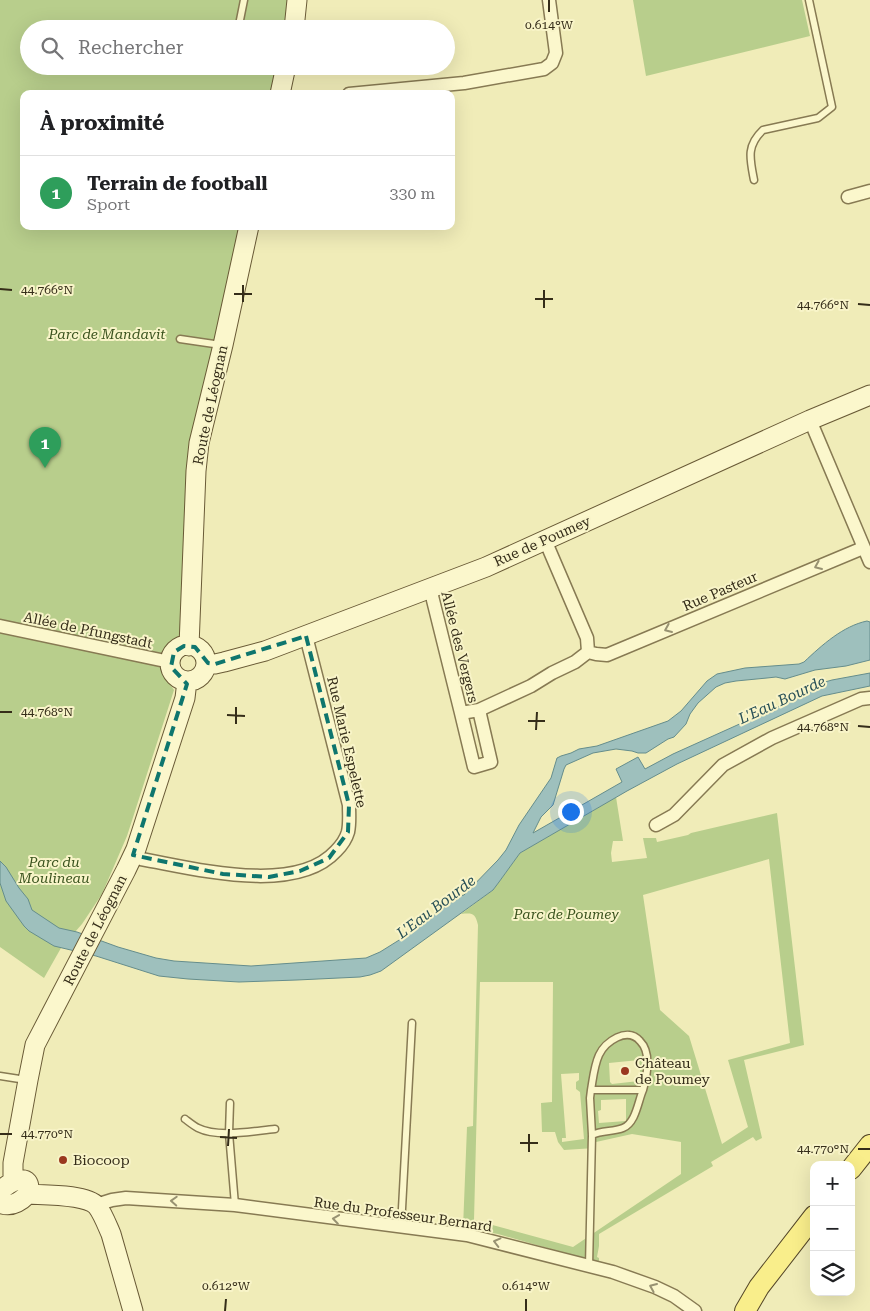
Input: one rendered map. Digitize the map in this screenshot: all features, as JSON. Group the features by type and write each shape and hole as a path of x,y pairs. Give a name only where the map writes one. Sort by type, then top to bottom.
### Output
{"main road":[{"path":"855,1164 870,1145"},
{"path":"745,1311 759,1287 810,1221"}],"street":[{"path":"295,20 297,0"},
{"path":"387,90 464,82 544,69 552,62 556,53 549,0"},
{"path":"281,90 284,75"},
{"path":"848,197 870,191"},
{"name":"Route de Léognan","path":"189,646 199,443 249,230"},
{"name":"Rue de Poumey","path":"206,663 215,664 265,651 486,567 870,394"},
{"path":"810,420 870,562"},
{"path":"479,710 531,686 575,662 588,652 587,638 545,540"},
{"name":"Rue Pasteur","path":"588,652 607,655 863,548"},
{"name":"Allée des Vergers","path":"430,588 474,767 491,762 479,710 461,713"},
{"name":"Allée de Pfungstadt","path":"0,626 170,662"},
{"name":"Rue Marie Espelette","path":"133,855 223,874 268,877 319,865 329,858 343,842 349,826 349,805 306,636"},
{"path":"184,646 189,646 203,653 206,663 205,669 198,678 187,681 181,680 176,676 170,662 174,652 184,646"},
{"name":"Route de Léognan","path":"15,1181 13,1163 35,1045 133,855 185,698 187,681"},
{"path":"656,825 674,815 723,765 772,738 861,699 870,698"},
{"path":"0,1192 15,1181 21,1180 28,1183 30,1187 28,1194 19,1202 12,1205 0,1203"},
{"path":"28,1194 90,1200 96,1205 111,1234 133,1311"},
{"name":"Rue du Professeur Bernard","path":"96,1205 126,1198 235,1205 467,1235 613,1272 674,1296 695,1311"}],"lane":[{"path":"240,20 244,0"},
{"path":"754,180 750,152 756,136 763,130 818,118 832,107 810,0"},
{"path":"180,340 223,346"},
{"path":"401,1227 412,1023"},
{"path":"588,1266 592,1135 590,1098 593,1074 604,1046 614,1038 632,1036 640,1040 646,1050 648,1070 643,1090 630,1123 624,1128 592,1135"},
{"path":"0,1076 28,1080"},
{"path":"591,1090 643,1090"},
{"path":"230,1103 229,1133 235,1205"},
{"path":"185,1119 198,1128 212,1132 229,1133 275,1129"}],"highlighted area":[{"path":"306,636 349,805 348,832 329,858 300,871 269,877 223,874 133,855 187,684 171,667 174,652 184,646 195,647 208,663 215,664"}],"green space":[{"name":"Parc de Mandavit","path":"0,0 291,0 289,20 20,20 20,75 278,75 274,90 20,90 20,230 240,230 189,464 182,636 171,643 165,650 161,663 162,673 174,690 127,836 102,894 82,924 61,948 44,978 0,947"},
{"path":"633,0 802,0 810,36 646,76"},
{"name":"Parc de Poumey","path":"616,797 623,841 613,841 612,862 647,858 643,838 656,838 657,842 777,813 804,1045 744,1060 762,1138 756,1141 753,1137 711,1162 713,1166 599,1234 597,1257 599,1258 599,1263 498,1234 463,1228 467,1127 473,1126 478,925 473,915 461,914 493,890 520,853","holes":["769,859 790,1043 728,1060 748,1127 722,1144 689,1036 660,1010 643,895","480,982 553,982 552,1102 541,1103 542,1132 555,1132 558,1142 564,1150 595,1148 596,1142 632,1134 681,1142 681,1174 573,1247 474,1220","639,1060 641,1079 639,1081 612,1084 610,1082 609,1063","579,1073 576,1089 580,1092 584,1139 562,1142 562,1138 566,1138 561,1074","626,1099 626,1121 599,1123 598,1111 601,1110 601,1100"]}],"water":[{"path":"867,621 870,622 870,660 846,666 815,670 785,679 776,677 725,683 716,687 698,703 686,724 674,737 646,753 616,749 593,753 566,765 553,805 541,817 533,833 622,782 616,769 638,757 645,769 673,754 795,699 825,682 870,673 870,686 822,696 677,764 520,853 493,890 381,971 370,975 239,982 159,976 96,956 54,946 24,926 6,901 0,883 0,861 28,899 32,910 59,928 156,958 251,966 366,958 380,952 404,937 464,895 498,860 551,778 557,758 579,749 597,746 668,721 681,711 707,681 717,674 745,668 799,664 841,632"}],"place":[{"name":"Terrain de football","path":"45,468"},
{"name":"Château de Poumey","path":"625,1071"},
{"name":"Biocoop","path":"63,1160"}],"water label":[{"name":"L'Eau Bourde","path":"782,700"},
{"name":"L'Eau Bourde","path":"436,907"}],"park label":[{"name":"Parc du Moulineau","path":"54,870"}]}
